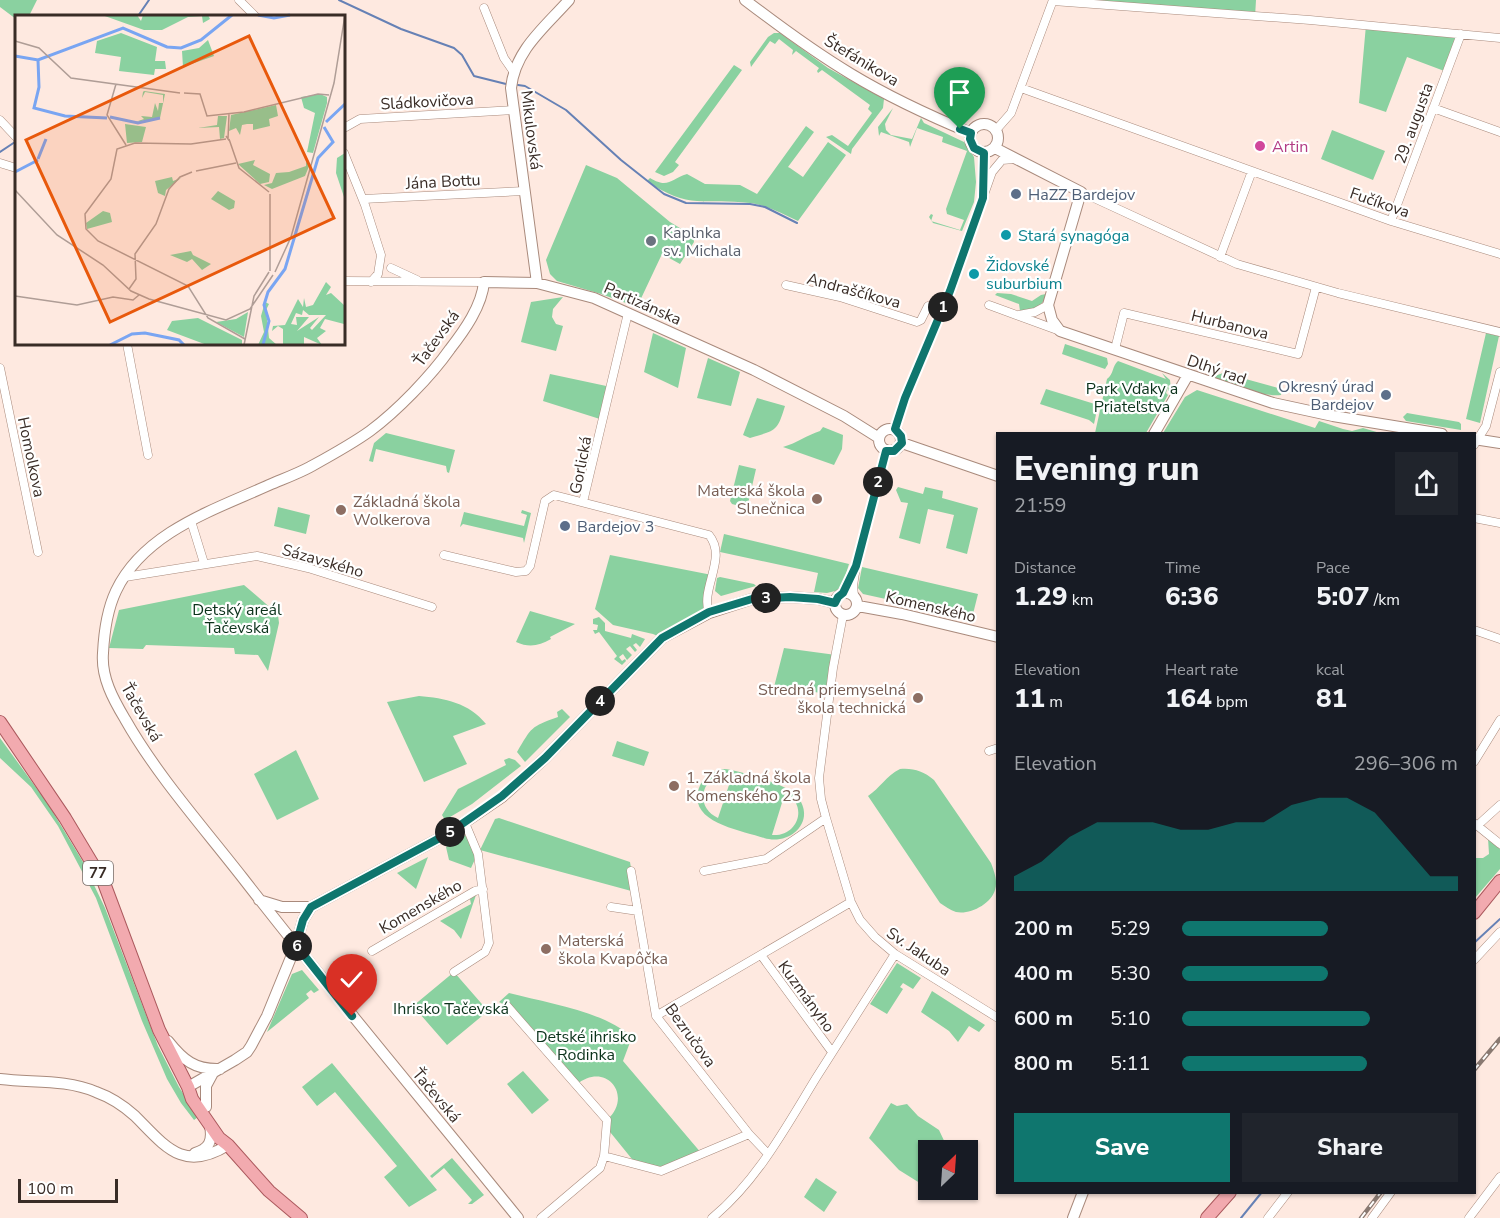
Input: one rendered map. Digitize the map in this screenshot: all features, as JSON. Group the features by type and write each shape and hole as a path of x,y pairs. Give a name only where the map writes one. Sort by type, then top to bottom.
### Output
{"main road":[{"name":"77","path":"4,727 65,818 104,883 159,1030 192,1099 210,1126 269,1191 300,1218"},
{"path":"1476,909 1500,881"},
{"name":"77","path":"188,1087 206,1107 228,1144"},
{"path":"1210,1217 1228,1194"}],"street":[{"path":"239,0 254,15"},
{"name":"Mikulovská","path":"537,283 511,88 513,71 525,49 569,0"},
{"name":"Štefánikova","path":"745,0 850,74 938,120 971,133 979,125 985,124 996,130"},
{"path":"983,198 989,151 998,141 996,130 1011,113 1053,0 1310,20 1500,38"},
{"path":"484,8 504,58 513,71"},
{"name":"29. augusta","path":"1391,221 1461,34"},
{"name":"Fučíkova","path":"1021,88 1391,221 1500,254"},
{"path":"1433,108 1500,132"},
{"name":"Sládkovičova","path":"345,127 360,119 514,110"},
{"path":"0,120 15,136"},
{"path":"971,133 970,139 974,148 1014,159 1237,264 1316,287 1500,332"},
{"path":"345,155 363,199 381,255 391,268 424,282"},
{"path":"895,429 996,166 1002,160 1014,159"},
{"path":"0,163 15,168"},
{"path":"1220,256 1252,171"},
{"name":"Jána Bottu","path":"363,199 525,191"},
{"path":"1060,331 1052,320 1048,305 1081,192"},
{"path":"371,282 378,274 381,255"},
{"path":"388,282 391,268"},
{"name":"Partizánska","path":"345,281 537,283 594,298 742,364 844,416 879,438"},
{"name":"Ťačevská","path":"484,282 483,292 465,329 444,358 421,385 371,430 307,469 191,521 161,539 139,559 125,577 113,599 106,630 103,661 107,683 138,740 259,900 518,1218"},
{"name":"Andraščíkova","path":"786,285 840,297 917,322 921,320 928,306 942,311"},
{"name":"Hurbanova","path":"1115,349 1125,313 1298,354 1316,287"},
{"path":"1016,315 1035,312 1048,305"},
{"name":"Dlhý rad","path":"989,306 1285,406 1431,432"},
{"name":"Gorlická","path":"628,313 583,502 705,533 713,540 715,546 715,560 707,594 706,605 709,612"},
{"path":"127,345 148,455"},
{"name":"Homolkova","path":"0,368 38,552"},
{"path":"1500,372 1487,424 1476,441 1500,443"},
{"path":"1155,432 1188,375"},
{"path":"895,429 885,430 879,438 880,446 886,451 894,451 902,443"},
{"path":"895,429 901,436 902,443"},
{"path":"902,443 996,475"},
{"path":"852,598 838,597 835,603 838,612 843,615 854,614 852,598 856,566 886,451"},
{"path":"444,555 523,572 530,566 545,501 554,495 583,502"},
{"path":"1476,518 1500,523"},
{"path":"191,521 204,563"},
{"name":"Sázavského","path":"125,577 257,555 308,568 432,607"},
{"path":"259,900 282,907 311,907 465,823 531,772 662,638 709,612 733,604 771,597 808,598 835,603"},
{"name":"Komenského","path":"852,598 902,614 996,637"},
{"name":"Sv. Jakuba","path":"843,615 820,761 821,799 850,902 860,920 895,954 996,1017"},
{"path":"1476,631 1500,639"},
{"path":"1476,759 1500,720"},
{"path":"1500,805 1476,824 1500,844"},
{"path":"704,871 766,859 826,818"},
{"name":"Komenského","path":"454,972 485,952 489,943 478,854 465,823"},
{"name":"Bezručova","path":"632,872 656,1016 749,1134 768,1154"},
{"name":"Komenského","path":"372,951 475,891 483,889"},
{"name":"Kuzmányho","path":"656,1016 850,902"},
{"path":"188,1087 248,1052 257,1037 296,945 303,920 311,907"},
{"path":"611,907 638,911"},
{"path":"1476,958 1500,932"},
{"path":"712,1218 754,1174 768,1154 895,954"},
{"name":"Kuzmányho","path":"760,955 832,1052"},
{"path":"507,1006 607,1120 604,1156 600,1168 541,1218"},
{"path":"159,1030 187,1062 217,1071"},
{"path":"206,1107 206,1086 217,1071"},
{"path":"0,1079 64,1083 94,1091 134,1115 165,1147 185,1156 205,1156 228,1144"},
{"path":"185,1156 207,1148 212,1136 210,1126"},
{"path":"604,1156 661,1171 749,1134"},
{"path":"1469,1218 1500,1177"},
{"path":"1073,1218 1082,1194"},
{"path":"1268,1218 1286,1194"},
{"path":"1377,1216 1390,1194"}],"green space":[{"path":"0,0 37,0 30,15 15,15 15,18 0,7"},
{"path":"1053,0 1256,0 1255,17"},
{"path":"1366,25 1461,34 1447,72 1407,57 1386,112 1359,103"},
{"path":"774,33 780,33 828,68 884,99 883,108 852,149 851,154 826,137 832,135 848,146 872,113 868,109 870,105 822,70 818,73 819,68 796,51 792,55 793,50 779,39 775,44 770,41 751,67 750,62 768,37"},
{"path":"734,65 742,70 675,162 679,165 673,172 664,176 655,172"},
{"path":"893,108 885,124 886,130 891,135 912,139 921,118 924,123 964,142 974,157 976,182 974,202 962,231 932,221 960,230 964,220 947,214 946,209 967,151 942,142 943,137 917,128 910,147 909,142 881,132 879,136 878,127"},
{"path":"806,126 814,132 788,167 803,177 828,142 846,155 798,221 756,204 697,201 674,196 647,181 650,178 665,183 687,174 705,184 740,185 757,194"},
{"path":"1332,130 1385,151 1373,180 1321,159"},
{"path":"586,165 617,178 670,222 693,236 694,242 680,264 662,254 637,307 557,281 550,274 546,260"},
{"path":"997,293 1011,294 1032,301 1046,294 1043,302 1037,307 1022,312 1019,304 995,295"},
{"path":"563,297 553,309 552,317 556,324 563,326 556,351 521,342 531,302"},
{"path":"653,333 686,348 678,388 644,372"},
{"path":"1486,333 1499,336 1480,423 1466,419"},
{"path":"1065,344 1107,358 1108,364 1105,369 1062,354"},
{"path":"708,358 740,372 731,406 697,398"},
{"name":"Park Vďaky a Priateľstva","path":"1118,361 1166,379 1162,373 1170,380 1171,390 1168,391 1169,384 1166,393 1168,395 1147,432 1095,432 1107,379"},
{"path":"1223,373 1237,379 1242,378 1282,389 1281,395 1255,392 1212,377"},
{"path":"550,374 611,387 603,420 543,401"},
{"path":"1046,389 1098,405 1094,424 1089,420 1040,404"},
{"path":"1197,390 1315,428 1319,421 1352,431 1363,428 1377,432 1164,432 1185,397"},
{"path":"757,398 785,406 780,421 774,429 750,438 743,435"},
{"path":"1407,413 1459,422 1461,430 1406,421 1403,417"},
{"path":"823,427 843,435 842,449 834,465 783,447 820,431"},
{"path":"386,433 455,450 449,473 446,466 376,449 373,462 369,461 374,443"},
{"path":"739,465 756,469 747,508 732,504 730,501"},
{"path":"898,487 923,494 925,487 943,491 942,498 978,508 967,554 946,548 954,515 928,509 920,544 899,538 908,503 901,502 896,490"},
{"path":"278,507 310,515 306,534 274,526"},
{"path":"522,510 531,513 524,543 523,538 463,524 460,527 464,512 524,526 527,515 521,513"},
{"path":"724,534 849,564 839,590 827,593 814,592 818,573 720,552"},
{"path":"610,555 712,575 709,613 662,638 613,625 595,609"},
{"path":"862,567 978,594 972,618 863,594 858,588"},
{"path":"717,578 756,586 721,596 715,591"},
{"name":"Detský areál Ťačevská","path":"244,585 278,615 279,623 268,671 258,655 235,654 234,648 146,645 143,649 109,648 119,610"},
{"path":"530,611 575,624 542,643 530,646 521,644 516,642"},
{"path":"599,617 605,623 605,631 631,638 632,634 645,639 640,647 636,643 633,645 637,650 635,652 630,646 626,649 632,655 627,660 623,654 619,657 622,661 625,659 626,661 622,665 614,659 617,656 599,632 595,634 593,630 597,630 598,625 593,624 593,619"},
{"path":"784,648 836,655 830,694 774,687"},
{"path":"419,696 438,698 464,706 486,724 453,736 467,764 424,782 387,702"},
{"path":"562,709 570,717 525,762 517,752 526,737 537,726 558,717 557,712"},
{"path":"0,738 48,804 83,862 105,908 158,1046 179,1087 198,1117 194,1120 167,1079 142,1021 96,898 58,826 31,787 0,758"},
{"path":"617,741 649,752 644,766 612,756"},
{"path":"296,750 319,799 277,820 254,774"},
{"path":"509,758 521,766 472,804 445,820 442,815 458,789 506,765 504,760"},
{"path":"724,769 774,783 797,796 804,814 798,829 792,835 783,838 764,838 730,828 708,817 697,800 699,788 712,773","holes":["719,775 732,776 718,818 707,809 703,796 707,784","785,793 797,805 797,819 788,831 772,835"]},
{"path":"900,769 918,771 934,780 991,863 996,887 993,895 985,904 967,912 956,912 940,903 868,796"},
{"path":"499,818 630,862 635,892 480,850 495,819"},
{"path":"466,835 476,857 471,868 449,860 446,847"},
{"path":"1488,838 1500,849 1500,869 1476,897 1476,858 1483,858 1489,854"},
{"path":"428,857 416,889 397,873"},
{"path":"476,895 461,939 454,930 440,921 471,904 470,899"},
{"path":"897,963 921,978 913,989 903,983 900,987 903,989 887,1014 870,1004"},
{"path":"302,970 319,990 314,993 311,990 306,994 309,998 267,1032 292,974"},
{"name":"Ihrisko Tačevská","path":"454,972 488,1011 447,1045 413,1006"},
{"path":"932,991 985,1025 979,1032 969,1026 958,1042 949,1031 921,1012"},
{"name":"Detské ihrisko Rodinka","path":"509,993 590,1014 620,1028 632,1037 623,1061 702,1154 661,1171 636,1164 606,1127 607,1120 615,1111 618,1101 613,1084 597,1077 587,1078 576,1085 507,1006 499,1002"},
{"path":"332,1063 437,1190 409,1207 384,1177 397,1166 335,1092 317,1106 302,1087"},
{"path":"523,1071 549,1100 532,1114 507,1084"},
{"path":"891,1103 897,1106 907,1104 918,1116 939,1130 944,1140 918,1140 918,1182 899,1170 869,1138"},
{"path":"452,1158 484,1195 472,1204 468,1204 472,1200 444,1168 432,1178 430,1176"},
{"path":"816,1178 837,1192 824,1212 804,1197"}],"waterway":[{"path":"139,15 149,0"},
{"path":"339,0 401,29 454,48 462,55 474,76 506,84"},
{"path":"518,85 525,86 566,110 621,160 664,194 686,203 750,204 765,207 797,223"},
{"path":"0,152 15,142"},
{"path":"1476,941 1500,919"},
{"path":"1241,1218 1260,1194"}],"railway":[{"path":"1476,1068 1500,1039"},
{"path":"1361,1218 1379,1194"}],"place":[{"name":"Artin","path":"1260,146"},
{"name":"HaZZ Bardejov","path":"1016,194"},
{"name":"Stará synagóga","path":"1006,235"},
{"name":"Kaplnka sv. Michala","path":"651,241"},
{"name":"Židovské suburbium","path":"974,274"},
{"name":"Okresný úrad Bardejov","path":"1386,395"},
{"name":"Materská škola Slnečnica","path":"817,499"},
{"name":"Základná škola Wolkerova","path":"341,510"},
{"name":"Bardejov 3","path":"565,526"},
{"name":"Stredná priemyselná škola technická","path":"918,698"},
{"name":"1. Základná škola Komenského 23","path":"674,786"},
{"name":"Materská škola Kvapôčka","path":"546,949"}],"route":[{"path":"352,1016 296,945 303,920 311,907 449,833 484,810 519,783 545,758 662,638 709,612 752,599 790,597 835,603 843,593 856,566 886,451 894,451 902,443 901,436 895,429 905,398 950,291 983,198 984,153 979,152 971,144 971,133 960,129"}]}
